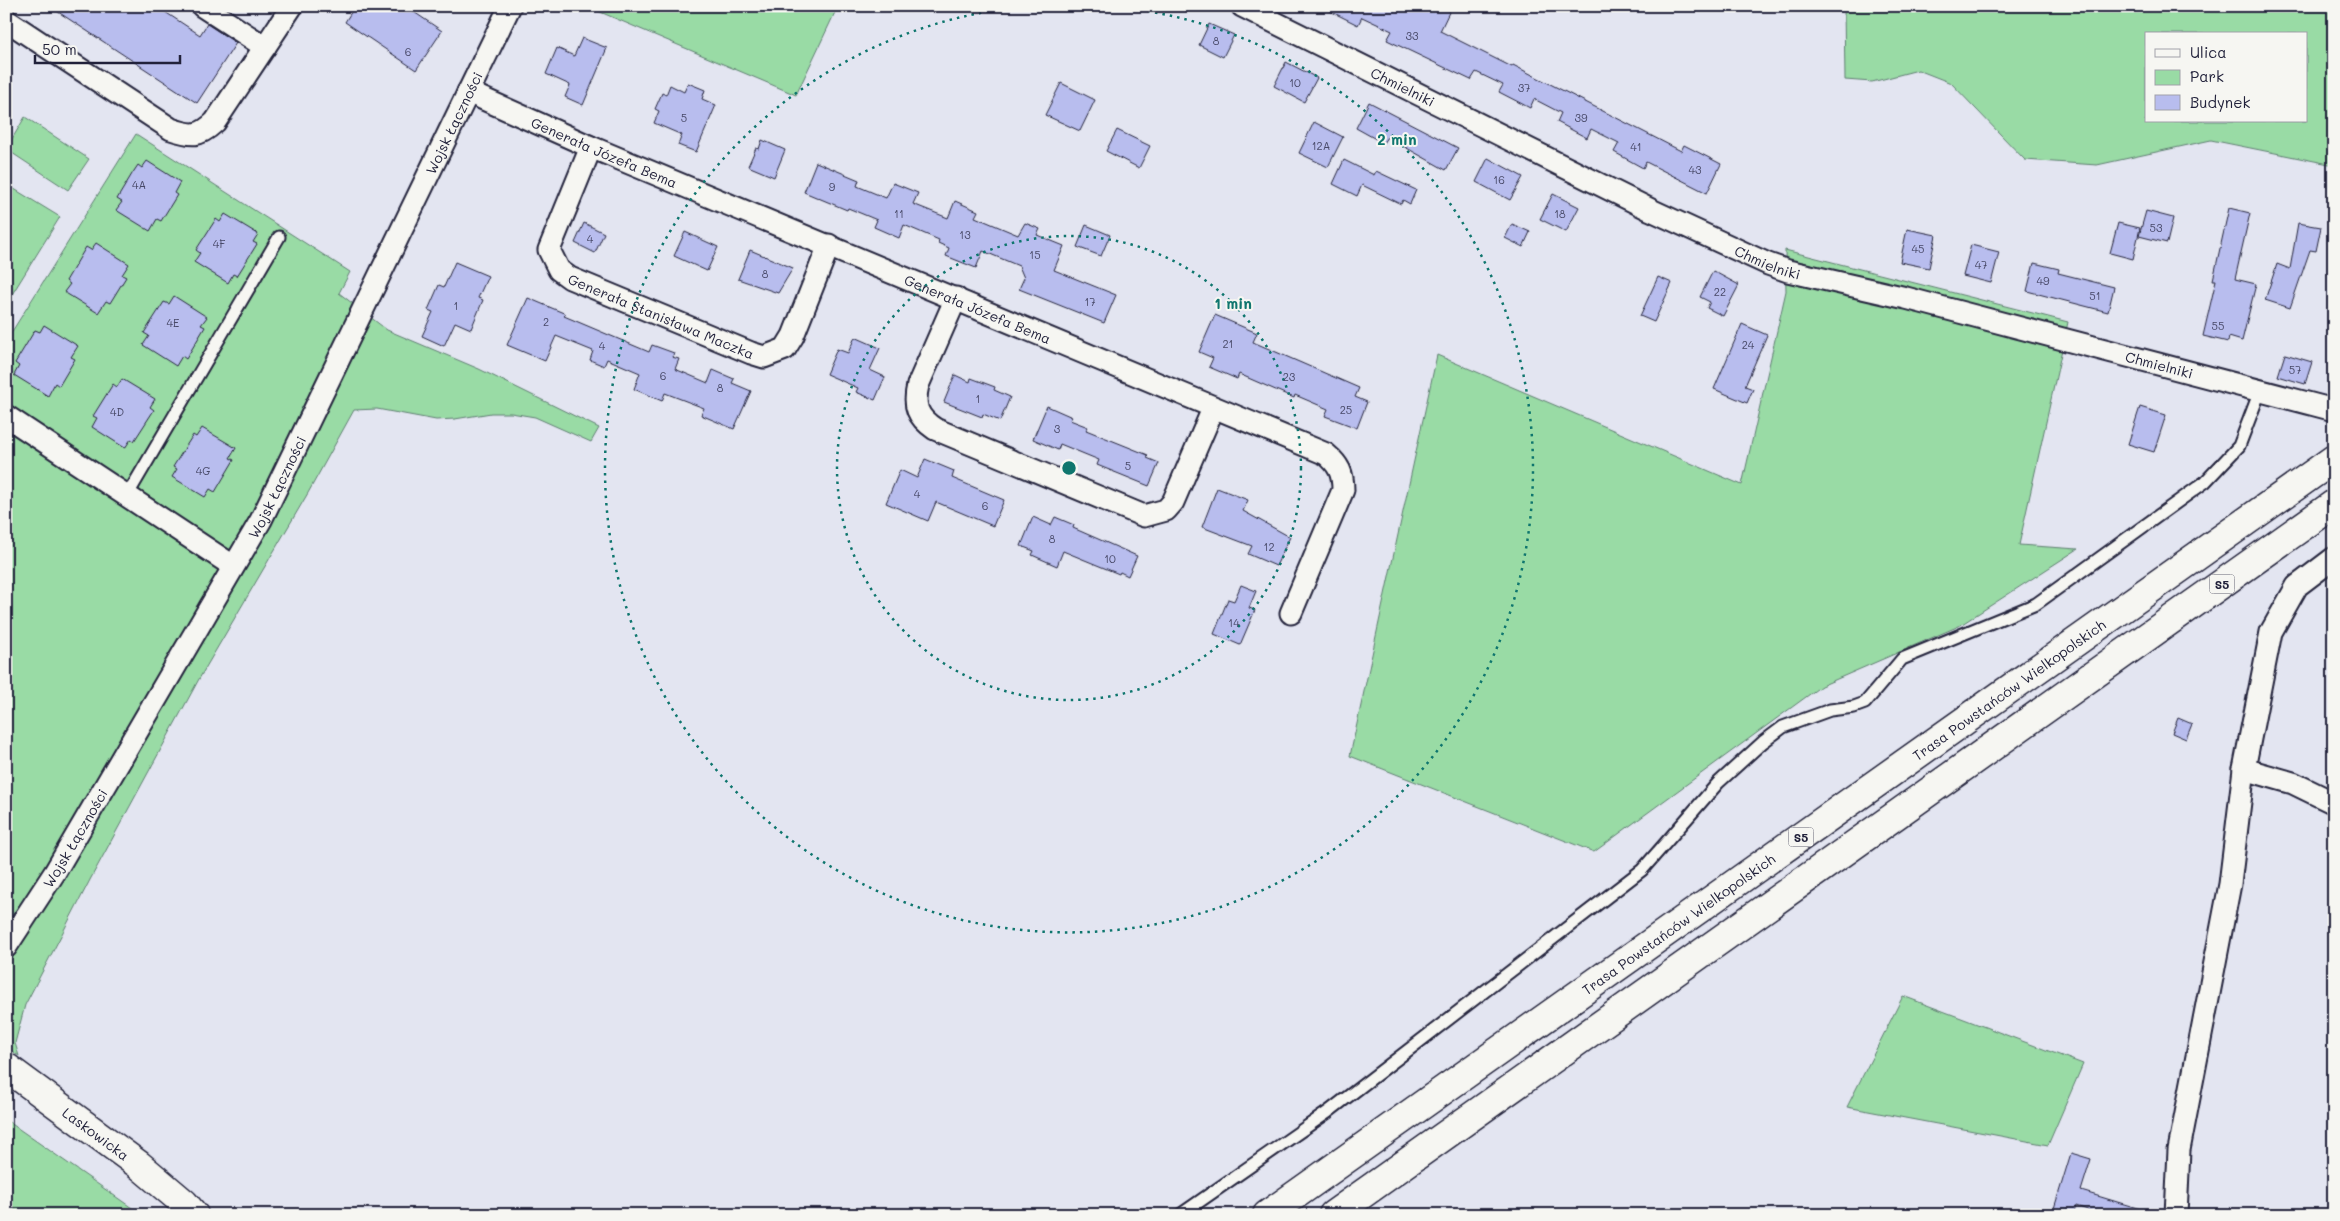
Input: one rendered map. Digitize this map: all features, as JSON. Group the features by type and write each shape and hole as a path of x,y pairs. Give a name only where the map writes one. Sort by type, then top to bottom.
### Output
{"main road":[{"name":"Trasa Powstańców Wielkopolskich","path":"1267,1215 2334,459"},
{"name":"S5","path":"1333,1215 2334,504"},
{"name":"Laskowicka","path":"6,1067 106,1140 195,1211"}],"street":[{"path":"202,6 265,47"},
{"path":"6,20 171,129 187,135 203,133 215,122 292,6"},
{"name":"Wojsk Łączności","path":"6,947 55,872 261,520 510,6"},
{"name":"Chmielniki","path":"1242,6 1651,210 1768,264 1788,271 1906,298 2260,391 2332,404"},
{"name":"Generała Józefa Bema","path":"468,92 591,147 830,245 1214,409 1326,454 1340,469 1343,479 1343,490 1291,613"},
{"name":"Generała Stanisława Maczka","path":"591,147 549,250 559,270 570,278 751,353 764,357 785,349 793,336 830,245"},
{"path":"956,298 914,398 917,412 936,429 1144,516 1166,510 1173,502 1214,409"},
{"path":"6,416 233,566"},
{"path":"2176,1215 2179,1150 2230,884 2244,769 2271,632 2296,586 2334,558"},
{"path":"2244,769 2293,783 2334,803"}],"lane":[{"path":"127,496 279,237"},
{"path":"1180,1215 1328,1112 1642,870 1718,783 1777,732 1784,727 1830,710 1854,707 1865,703 1902,659 2036,604 2205,482 2239,446 2260,391"}],"green space":[{"path":"586,6 838,6 796,95"},
{"path":"1844,6 2334,6 2334,165 2211,140 2097,165 2025,160 1951,83 1918,70 1872,82 1845,80"},
{"path":"25,117 89,159 68,190 6,149"},
{"path":"136,134 350,272 339,293 387,330 479,369 599,428 591,442 535,417 511,413 491,413 436,420 377,409 354,410 308,493 199,679 91,878 25,1005 15,1043 19,1056 6,1047 6,341"},
{"path":"6,184 60,217 6,304"},
{"path":"1785,250 2068,322 2019,545 2078,549 1959,626 1821,686 1594,852 1350,756 1437,355 1742,485 1786,291"},
{"path":"1903,996 2083,1064 2048,1145 1847,1107"},
{"path":"6,1120 142,1215 6,1215"}],"building":[{"path":"49,6 156,6 200,35 207,24 236,43 197,103"},
{"path":"355,6 405,6 442,31 416,70 345,22"},
{"path":"1320,6 1452,6 1440,31 1512,67 1513,65 1681,151 1684,145 1721,164 1707,193 1646,162 1643,168 1614,152 1619,143 1591,129 1587,138 1557,122 1561,113 1534,99 1530,108 1499,92 1503,85 1476,72 1471,80 1387,40 1392,31 1362,17 1358,25"},
{"path":"1209,24 1234,35 1223,57 1199,45"},
{"path":"582,38 607,48 583,105 565,97 570,85 546,74 557,48 574,56"},
{"path":"1286,62 1317,78 1304,102 1274,86"},
{"path":"688,83 705,90 702,99 716,105 696,152 678,145 682,135 654,123 659,111 655,109 662,93 666,95 670,85 684,92"},
{"path":"1061,83 1095,100 1080,131 1045,115"},
{"path":"1369,102 1458,148 1446,170 1387,137 1383,143 1356,128"},
{"path":"1314,122 1343,137 1328,167 1299,153"},
{"path":"1117,130 1150,146 1139,168 1106,151"},
{"path":"762,140 785,150 774,177 748,166 756,148 759,149"},
{"path":"1488,158 1523,177 1510,200 1476,182"},
{"path":"1344,160 1374,175 1376,171 1416,190 1410,204 1403,200 1401,204 1362,185 1357,196 1333,184"},
{"path":"147,161 180,182 174,193 177,195 161,221 157,219 150,231 116,210 122,202 117,199 132,174 138,165 142,168"},
{"path":"816,162 859,180 857,186 886,198 893,183 918,193 913,204 948,218 955,201 978,211 975,217 1018,235 1025,223 1040,229 1037,235 1064,246 1054,270 1116,295 1104,323 1019,289 1024,278 1019,266 983,251 976,268 946,256 949,248 938,243 939,240 904,225 899,238 874,227 877,220 804,192"},
{"path":"1553,194 1579,207 1566,232 1540,219"},
{"path":"2229,208 2250,213 2235,279 2256,284 2242,341 2229,337 2228,342 2203,336 2216,280 2213,280"},
{"path":"2146,211 2173,218 2167,243 2139,236"},
{"path":"225,214 258,234 253,242 257,244 237,276 233,274 228,283 194,262 200,253 196,250 216,219 220,222"},
{"path":"584,223 604,233 595,253 575,243"},
{"path":"2118,223 2140,228 2133,259 2110,253"},
{"path":"2298,223 2321,227 2316,251 2310,250 2290,308 2265,300 2277,264 2290,269"},
{"path":"1512,224 1530,232 1523,247 1505,238"},
{"path":"1086,225 1110,235 1101,256 1077,247"},
{"path":"1907,229 1936,235 1929,268 1900,262"},
{"path":"685,232 718,247 707,271 674,256"},
{"path":"96,243 129,264 122,275 126,277 110,303 106,301 98,313 64,292 70,284 66,281 86,247 91,250"},
{"path":"1971,245 1999,252 1991,283 1963,276"},
{"path":"750,250 793,268 778,293 738,279"},
{"path":"455,262 488,276 478,298 483,300 471,329 455,322 444,346 422,336 433,312 428,310 439,285 444,287"},
{"path":"2034,263 2059,269 2058,273 2114,287 2108,312 2027,291"},
{"path":"1713,271 1739,285 1723,316 1707,308 1710,302 1700,297"},
{"path":"1658,277 1672,283 1654,322 1640,316"},
{"path":"174,296 207,317 201,325 205,327 186,359 182,356 176,366 143,345 149,336 144,333 164,302 169,304"},
{"path":"528,298 566,314 564,316 649,352 652,345 674,353 672,357 679,359 675,369 708,383 713,370 734,379 732,383 751,391 734,429 701,415 704,408 665,393 662,401 634,389 640,373 607,359 604,366 590,360 593,351 556,336 545,361 507,345"},
{"path":"1215,315 1257,333 1253,342 1359,388 1355,397 1367,402 1357,428 1325,416 1328,409 1295,395 1294,398 1239,374 1237,379 1209,367 1213,358 1199,352"},
{"path":"1742,324 1767,335 1745,386 1753,389 1747,403 1714,389"},
{"path":"44,325 78,346 71,357 75,359 59,386 55,383 48,396 14,375 19,366 15,363 35,330 40,332"},
{"path":"855,337 880,348 870,370 885,377 875,400 856,392 858,388 826,374 837,349 848,353"},
{"path":"2285,354 2312,362 2305,384 2278,376"},
{"path":"955,375 970,382 971,378 995,387 994,390 1010,397 1000,421 983,414 982,417 944,402"},
{"path":"122,379 155,399 150,407 154,410 134,441 131,439 125,448 92,427 97,418 93,416 113,384 117,387"},
{"path":"1047,406 1072,417 1070,420 1088,427 1086,430 1148,455 1147,458 1159,463 1149,486 1097,465 1099,460 1060,444 1058,450 1033,439"},
{"path":"2140,407 2166,415 2154,452 2128,444"},
{"path":"202,428 236,448 230,458 234,460 215,492 210,489 205,497 172,477 177,469 173,467 193,435 196,437"},
{"path":"925,459 954,471 952,478 1004,500 993,526 936,502 928,521 886,503 900,470 917,478"},
{"path":"1217,488 1248,500 1243,511 1290,537 1276,566 1248,554 1252,546 1202,527"},
{"path":"1033,517 1051,525 1055,517 1074,525 1073,528 1137,556 1128,576 1063,551 1057,566 1032,555 1034,551 1021,546"},
{"path":"1241,585 1256,591 1249,608 1255,610 1240,645 1214,634 1228,599 1234,601"},
{"path":"2178,718 2192,724 2186,739 2172,733"},
{"path":"2071,1153 2091,1159 2081,1191 2147,1211 2146,1215 2102,1215 2076,1206 2073,1215 2052,1215"}]}
